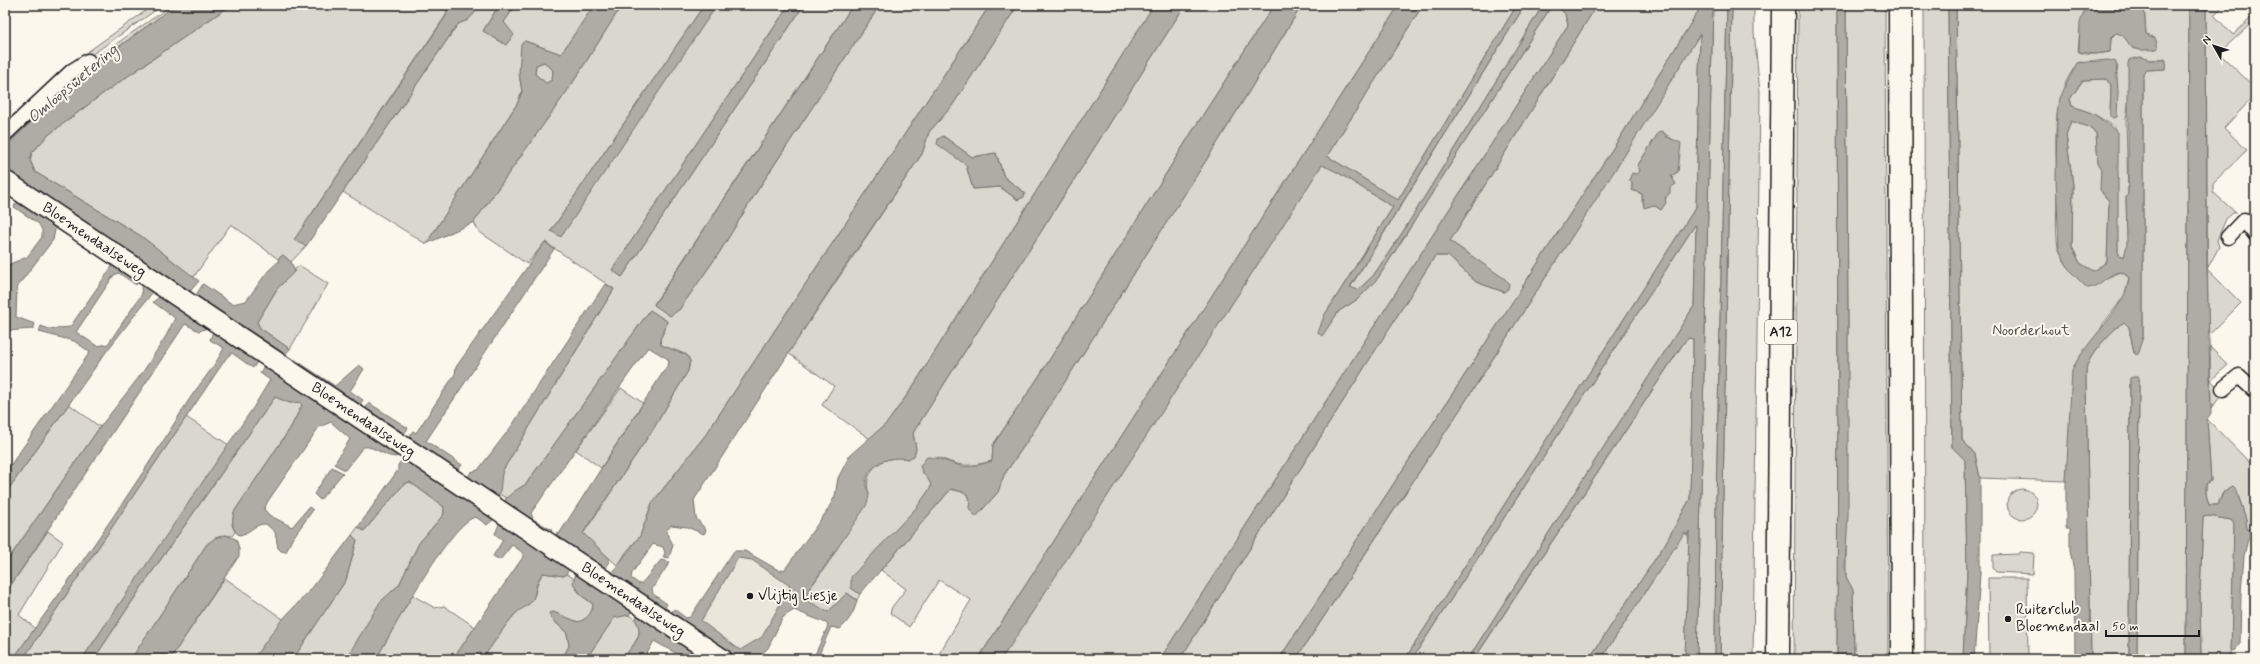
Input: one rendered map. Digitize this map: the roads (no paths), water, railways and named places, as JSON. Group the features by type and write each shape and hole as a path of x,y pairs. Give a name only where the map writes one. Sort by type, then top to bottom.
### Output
{"highway":[{"name":"A12","path":"1778,659 1783,5"},
{"path":"1900,5 1902,659"}],"street":[{"path":"5,134 72,71 88,61"},
{"name":"Bloemendaalseweg","path":"5,181 722,659"},
{"path":"2228,237 2244,220 2255,234"},
{"path":"2223,389 2240,376 2255,390"}],"water":[{"name":"Omloopswetering","path":"176,5 231,5 105,92 47,136 32,153 30,160 35,172 141,236 199,281 186,296 5,173 5,147 80,75"},
{"path":"442,5 474,5 475,13 468,20 458,24 306,246 294,240 446,16 447,10"},
{"path":"499,5 516,5 504,22 514,35 506,45 483,31"},
{"path":"594,5 622,5 570,87 474,222 426,244 517,104 522,92 519,73 521,44 525,41 561,54","holes":["544,62 553,70 552,80 546,83 535,74 536,65"]},
{"path":"704,5 717,5 561,237 551,231"},
{"path":"789,5 804,5 622,277 612,270"},
{"path":"853,5 880,5 757,191 719,253 679,310 670,316 654,305"},
{"path":"990,5 1018,5 952,106 929,132 922,154 836,280 694,500 696,518 706,530 704,534 687,527 671,525 666,531 673,545 669,558 663,557 665,553 663,547 653,544 632,573 631,578 639,584 642,583 661,560 670,562 652,589 653,594 667,604 664,609 610,575 640,536 652,503 707,433"},
{"path":"1154,5 1185,5 913,433 916,449 914,456 908,459 894,458 881,462 870,471 867,477 866,485 869,494 866,506 808,591 806,597 810,602 828,612 847,593 857,600 853,612 843,626 840,629 831,627 817,659 813,659 828,626 826,623 794,610 783,617 768,648 763,653 765,659 736,659 699,638 670,614 674,609 686,618 690,617 734,551 745,551 780,571 785,569 827,511 835,496 838,478 850,455 887,423 912,388","holes":["738,558 752,560 790,586 762,637 740,650 701,621"]},
{"path":"1274,5 1302,5 1221,137 1026,443 1004,475 998,492 976,517 969,508 970,499 966,493 951,489 860,594 851,588 851,577 917,507 931,487 920,466 927,457 962,466 975,466 992,461 993,445 1038,378 1197,124"},
{"path":"1399,5 1423,5 1327,156 1398,200 1517,5 1525,5 1350,287 1358,290 1373,276 1404,230 1543,5 1552,5 1378,278 1358,299 1339,311 1322,336 1318,333 1324,316 1393,207 1337,172 1322,165 1011,645 1001,659 978,659"},
{"path":"1556,5 1597,5 1450,241 1505,279 1509,283 1508,289 1504,292 1476,282 1448,256 1435,256 1180,659 1160,659 1568,25 1565,14"},
{"path":"1702,5 1713,5 1697,659 1685,659 1689,531 1688,535 1684,533 1601,659 1589,659 1665,544 1690,499 1693,339 1689,338 1685,341 1474,659 1468,659 1694,306 1695,225 1412,659 1405,659 1696,207 1700,34 1628,150 1296,659 1279,659 1621,136"},
{"path":"1727,5 1732,5 1720,659 1715,659 1716,502"},
{"path":"1837,5 1846,5 1848,516 1845,567 1846,577 1853,590 1854,659 1837,659"},
{"path":"1948,5 1956,5 1962,440 1975,454 1980,478 1980,574 1974,659 1963,659 1967,572 1965,460 1952,447"},
{"path":"2092,5 2144,5 2146,34 2156,40 2158,48 2153,50 2139,50 2131,46 2120,34 2116,33 2111,38 2110,52 2095,54 2079,52 2080,22 2084,12"},
{"path":"2189,5 2206,5 2207,269 2211,413 2207,419 2211,481 2206,484 2206,494 2209,505 2218,505 2224,491 2233,486 2236,489 2246,519 2247,529 2255,531 2255,539 2248,539 2244,556 2241,593 2240,644 2234,651 2231,650 2234,524 2231,520 2209,516 2203,517 2200,594 2201,659 2186,659"},
{"path":"2140,57 2151,60 2166,60 2165,69 2147,70 2143,74 2143,337 2137,355 2134,353 2129,327 2124,322 2103,341 2087,365 2086,380 2091,659 2075,659 2074,572 2070,550 2070,528 2066,528 2066,481 2072,370 2086,348 2114,313 2127,289 2129,278 2125,273 2115,273 2097,285 2087,288 2069,270 2059,249 2056,178 2057,115 2059,98 2077,63 2108,60 2116,62 2118,92 2117,117 2113,118 2110,116 2111,85 2106,79 2083,80 2070,99 2072,106 2094,114 2118,132 2118,255 2124,257 2127,245 2126,198 2128,194 2129,60","holes":["2071,121 2088,127 2096,133 2098,163 2101,167 2100,190 2109,201 2107,262 2093,271 2080,263 2072,247 2073,185 2066,135"]},
{"path":"1662,131 1667,137 1681,143 1678,172 1671,176 1676,184 1670,188 1670,193 1665,198 1666,203 1661,210 1654,205 1644,208 1642,194 1632,190 1632,183 1629,180 1632,173 1637,174 1640,171 1638,165 1659,132"},
{"path":"943,136 972,157 996,153 1004,177 1025,193 1024,197 1018,200 1000,187 973,189 966,165 937,144 938,139"},
{"path":"22,202 56,225 53,240 17,287 16,317 35,324 33,329 5,331 5,266 27,257 42,237 42,230 39,224 14,207 16,203"},
{"path":"545,242 554,249 426,441 462,465 457,471 408,438 413,431 416,433 455,374 456,367"},
{"path":"283,255 291,262 295,271 277,289 257,322 260,328 290,349 282,358 195,302 196,295 203,284 232,304 246,301 268,271"},
{"path":"115,262 139,280 136,285 119,273 114,275 76,332 97,346 108,344 142,294 141,288 144,283 153,287 152,293 106,352 5,494 5,473 90,352 74,341 39,332 41,326 49,329 70,327"},
{"path":"605,284 614,289 503,470 499,497 497,500 471,486 468,477 471,472 478,470 511,427"},
{"path":"163,294 208,324 205,329 199,331 185,324 5,594 5,564 100,427 143,372 166,336 175,318 153,302"},
{"path":"650,310 667,321 660,339 661,345 687,355 690,361 688,371 652,431 583,533 610,559 605,571 553,539 557,533 559,534 669,363 668,359 648,347 531,513 533,519 552,530 548,535 502,503 513,492 526,484"},
{"path":"214,329 256,358 257,362 253,368 232,353 227,357 23,659 13,659 123,502 220,356 224,348 210,340"},
{"path":"294,359 335,386 359,365 364,369 350,391 363,400 358,407 291,363"},
{"path":"264,366 270,366 399,453 396,457 371,448 363,447 345,470 334,464 350,439 331,422 319,427 264,509 269,515 292,527 309,507 313,510 292,539 286,552 281,551 278,548 275,532 266,524 258,525 246,533 239,535 236,533 233,525 234,512 291,427 302,405 299,402 290,403 275,397 147,579 94,659 82,659 253,408 270,380 260,373"},
{"path":"2139,377 2137,656 2133,659 2129,657 2130,378"},
{"path":"369,403 408,428 402,437 364,411"},
{"path":"404,457 493,514 494,519 487,525 476,517 465,523 452,537 422,580 376,659 346,659 380,602 399,585 419,543 444,514 444,507 410,482 404,484 364,531 358,527 398,470 398,465"},
{"path":"332,467 343,473 320,500 314,494"},
{"path":"500,522 570,569 564,576 543,573 538,581 531,602 514,615 482,659 453,659 523,557 522,552 512,545 500,560 493,556 503,540 495,534"},
{"path":"225,535 236,539 239,548 239,556 170,659 131,659 207,544 215,538"},
{"path":"352,535 357,540 346,580 293,659 253,659 280,622 312,588"},
{"path":"576,573 633,609 629,615 614,618 586,659 562,659 569,646 567,633 552,619 549,613 553,612 578,622 584,620 588,616 593,607 593,604 582,596 573,583"},
{"path":"639,614 708,659 686,659 654,641 644,659 623,659 639,635 638,625 635,619"}],"place":[{"name":"Vlijtig Liesje","path":"750,596"},
{"name":"Ruiterclub Bloemendaal","path":"2008,619"}],"park label":[{"name":"Noorderhout","path":"2031,331"}]}
